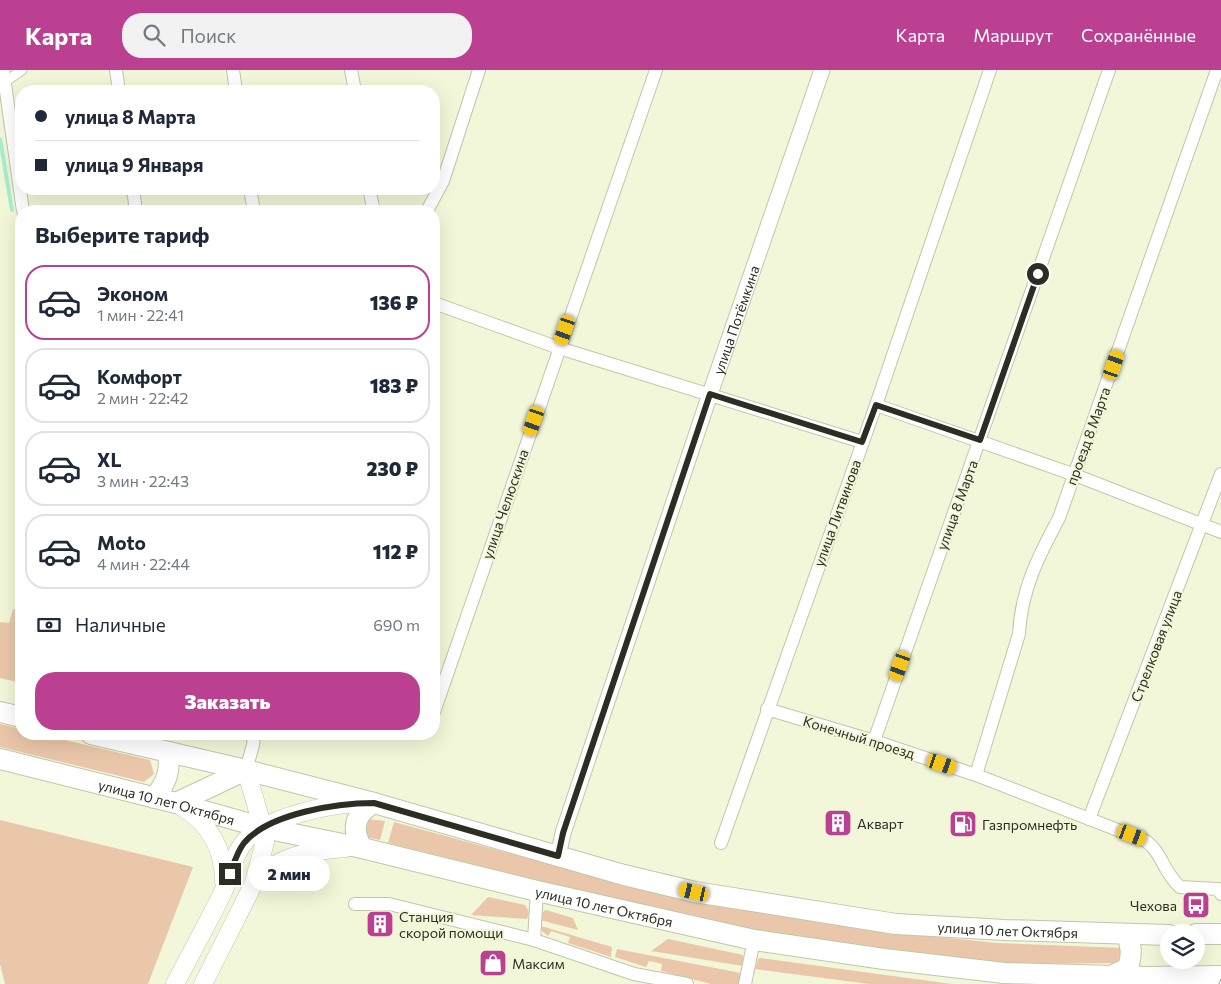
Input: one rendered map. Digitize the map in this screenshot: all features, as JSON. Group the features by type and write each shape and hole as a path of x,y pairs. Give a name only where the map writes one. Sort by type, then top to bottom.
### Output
{"main road":[{"path":"0,712 15,716"},
{"name":"улица 10 лет Октября","path":"117,740 246,770 374,803 624,875 694,892 896,924 1160,935"},
{"path":"154,798 163,788 168,775 168,752"},
{"name":"улица 10 лет Октября","path":"0,759 176,803 264,828 362,848 537,891 754,940 884,960 1004,972 1113,975 1165,981 1221,976"},
{"path":"176,803 246,770 264,828 265,842 252,887 203,984"},
{"path":"176,803 194,815 211,833 223,863 224,890"},
{"path":"176,984 224,890 240,848 253,834 276,822 320,809 343,804 374,803"},
{"path":"252,887 263,873 290,859 316,850 362,848 354,835 356,823 363,809 374,803"},
{"path":"1113,975 1128,968 1132,957 1131,944 1126,934"},
{"path":"1205,934 1221,934"}],"street":[{"path":"15,158 3,79 22,70"},
{"path":"116,70 118,85"},
{"path":"233,70 235,85"},
{"path":"351,70 354,85"},
{"path":"440,187 479,70"},
{"name":"улица Челюскина","path":"440,695 656,70"},
{"name":"улица Потёмкина","path":"558,856 563,833 710,394 822,70"},
{"name":"улица Литвинова","path":"721,843 876,405 990,70"},
{"name":"улица 8 Марта","path":"874,741 1109,70"},
{"name":"проезд 8 Марта","path":"976,775 1019,634 1020,613 1034,563 1059,518 1075,475 1217,70"},
{"path":"440,305 559,348 862,442"},
{"path":"876,405 980,440 1221,532"},
{"name":"Стрелковая улица","path":"1089,819 1221,474"},
{"name":"Конечный проезд","path":"767,709 874,741 976,775 1146,841 1158,850 1166,872 1180,887 1218,889 1221,894"},
{"path":"246,770 254,740"},
{"path":"534,940 537,891"},
{"path":"355,904 388,904 534,940 634,974 687,984"},
{"path":"745,984 754,940"}],"shaded area":[{"path":"13,609 15,609 15,682 0,678 0,622 9,623"},
{"path":"0,724 15,728 15,740 65,740 150,760 154,774 144,782 0,747"},
{"path":"368,819 385,821 380,840 366,837 361,826"},
{"path":"0,820 193,867 148,984 5,984 0,964"},
{"path":"394,822 638,888 703,903 872,930 997,943 1123,948 1122,963 1002,964 860,950 695,920 388,843"},
{"path":"488,897 525,905 529,912 527,919 471,915"},
{"path":"546,910 573,918 578,930 540,920 543,912"},
{"path":"541,926 612,947 611,957 568,943 570,937 551,931 548,936 542,931"},
{"path":"668,939 743,955 743,966 651,951"},
{"path":"617,949 741,973 739,984 711,984 661,971 662,964 649,961 646,967 615,957"},
{"path":"758,959 952,984 869,984 755,969"}],"waterway":[{"path":"0,139 12,210"}],"tram line":[{"path":"1219,984 1221,979"}],"place":[{"name":"Акварт","path":"838,823"},
{"name":"Газпромнефть","path":"963,824"},
{"name":"Чехова","path":"1196,905"},
{"name":"Станция скорой помощи","path":"380,924"},
{"name":"Максим","path":"493,963"}],"route":[{"path":"230,874 240,848 253,834 276,822 292,817 320,809 356,803 374,803 558,856 563,833 710,394 862,442 876,405 980,440 1038,274"}]}
